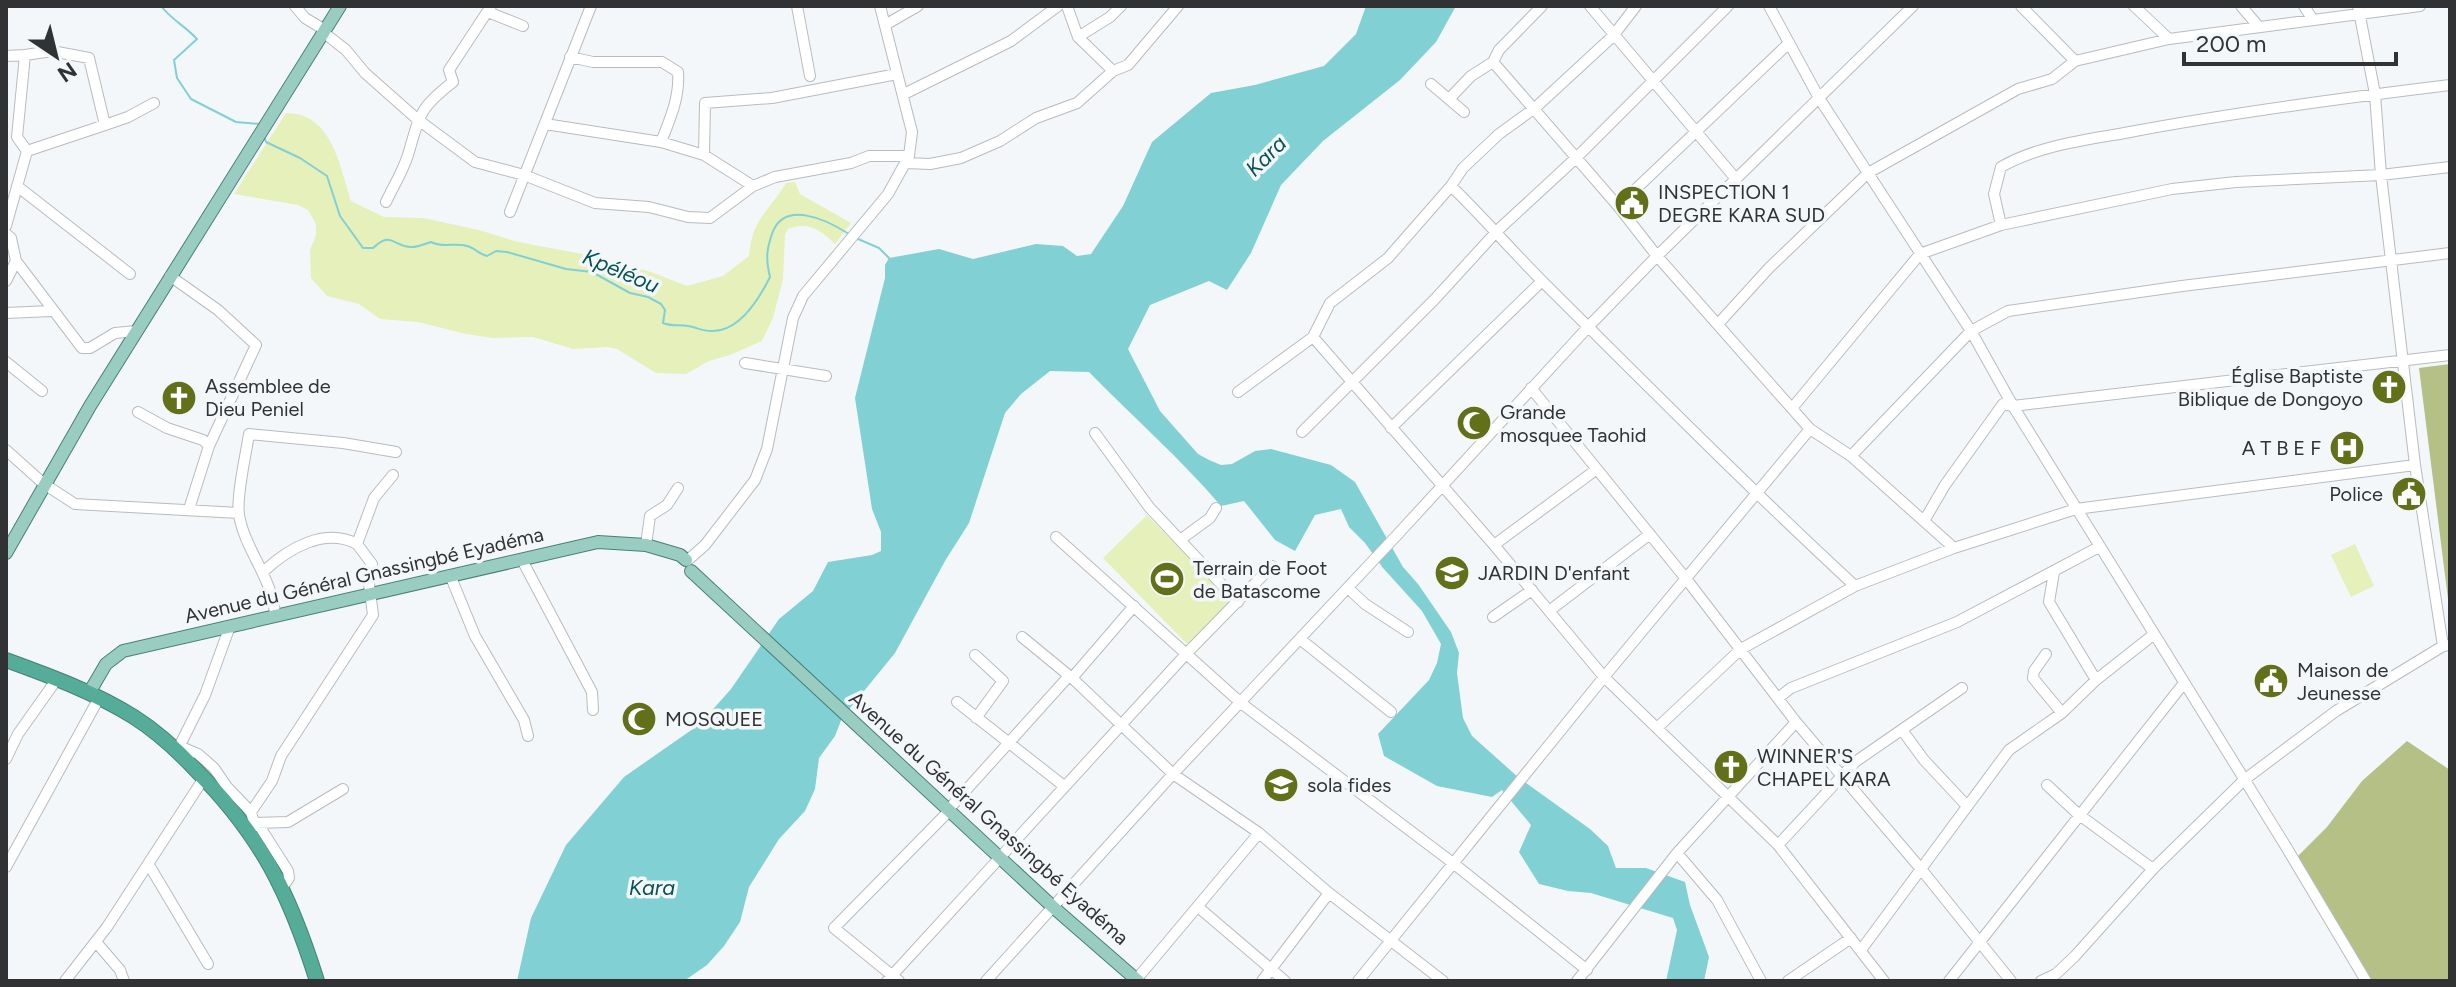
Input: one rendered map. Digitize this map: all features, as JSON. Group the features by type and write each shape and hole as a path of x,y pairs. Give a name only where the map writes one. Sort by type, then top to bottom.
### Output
{"highway":[{"path":"6,660 57,679 133,717 178,748 204,778 254,822 317,981"}],"main road":[{"path":"6,553 44,484 170,276 340,6"},
{"name":"Avenue du Général Gnassingbé Eyadéma","path":"94,696 106,664 123,651 598,542 646,545 689,564 708,586 871,739 1136,980"}],"street":[{"path":"295,6 417,119 475,162 524,175 595,203 649,207 688,217 710,218 753,186 775,177 851,163 869,156 930,164 961,158 1000,141 1036,118 1077,103 1113,71 1128,65 1178,6"},
{"path":"510,212 591,6"},
{"path":"797,6 810,76"},
{"path":"689,564 755,480 769,441 793,318 803,296 888,194 908,160 912,132 880,6"},
{"path":"885,25 918,6"},
{"path":"904,94 1011,41 1058,6"},
{"path":"1067,6 1078,37 1113,71"},
{"path":"1078,37 1110,17 1121,6"},
{"path":"1450,98 1471,76 1493,62 1499,50 1542,6"},
{"path":"1590,6 1736,179"},
{"path":"1238,392 1313,337 1330,303 1388,258 1463,168 1499,134 1535,108 1613,36 1636,6"},
{"path":"1302,432 1435,299 1497,231 1576,158 1728,6"},
{"path":"1769,6 1819,98 1971,331 2013,406 2366,981"},
{"path":"986,981 1173,774 1443,487 1589,326 1913,6"},
{"path":"2021,6 2075,61"},
{"path":"2134,6 2169,39"},
{"path":"2241,6 2259,27"},
{"path":"2304,6 2313,20"},
{"path":"1718,324 1769,268 1868,173 2018,89 2052,79 2075,61 2169,39 2313,20 2359,10 2420,6"},
{"path":"386,202 407,158 417,119 433,97 453,82 449,70 489,9 523,26"},
{"path":"2041,981 2056,974 2075,956 2153,869 2244,780 2336,711 2446,645 2415,465 2381,175 2375,94 2359,10"},
{"path":"1618,206 1789,43"},
{"path":"6,56 52,51 89,58 105,125"},
{"path":"17,134 25,55"},
{"path":"570,57 593,62 662,62 678,72 675,106 661,142"},
{"path":"1493,62 1618,206 1657,256 1810,429 1851,456 1954,548"},
{"path":"704,155 705,103 772,98 897,74"},
{"path":"1431,84 1464,112"},
{"path":"2001,225 1994,194 2001,167 2065,144 2189,121 2450,85"},
{"path":"27,151 128,117 154,103"},
{"path":"6,124 17,134 27,151 6,226"},
{"path":"545,124 661,142 704,155 753,186"},
{"path":"1793,407 1920,254 2001,225 2172,189 2236,182 2381,175 2450,167"},
{"path":"17,186 130,274"},
{"path":"1451,186 1756,494 1855,586"},
{"path":"6,234 11,238 16,261 80,346 85,349 115,333 137,331"},
{"path":"1851,456 1971,331 2008,311 2450,253"},
{"path":"6,281 16,261"},
{"path":"170,276 218,310 256,345 209,446 189,509"},
{"path":"1391,428 1542,281"},
{"path":"6,313 51,311"},
{"path":"1313,337 1604,677 1778,845 1884,981"},
{"path":"1924,521 1945,485 2003,404 2013,406 2450,355"},
{"path":"6,362 42,391"},
{"path":"745,363 826,376"},
{"path":"1531,388 1687,580 1796,722 2011,981"},
{"path":"138,412 167,428 203,440 209,446"},
{"path":"1358,981 1810,429"},
{"path":"1095,433 1149,507 1238,602"},
{"path":"275,614 274,599 239,513 249,434 343,443 396,452"},
{"path":"6,450 44,484 75,504 239,513"},
{"path":"1657,728 1741,649 1855,586 1954,548 2076,509 2415,465"},
{"path":"1494,545 1597,469"},
{"path":"357,544 374,498 393,475"},
{"path":"646,545 650,516 667,505 678,488"},
{"path":"1180,540 1210,518 1216,508"},
{"path":"1549,611 1650,534"},
{"path":"254,822 281,756 373,615 368,576 372,564 357,544 342,536 305,542 264,571"},
{"path":"1056,537 1241,703 1453,863 1587,970"},
{"path":"1778,698 1791,688 1957,622 2099,547"},
{"path":"522,560 592,692 593,710"},
{"path":"1134,606 950,810 834,928 893,979 1064,786 1272,566"},
{"path":"2054,572 2049,602 2096,680"},
{"path":"450,575 475,636 524,720 528,736"},
{"path":"1348,588 1365,604 1408,632"},
{"path":"1493,617 1532,590"},
{"path":"230,626 205,695 178,748 205,760 214,768 254,822"},
{"path":"1861,950 2009,750 2062,713 2096,680 2153,635"},
{"path":"1022,637 1122,724 1173,774 1259,833 1329,893 1443,981"},
{"path":"1300,639 1391,712"},
{"path":"2046,654 2034,671 2033,678 2062,713"},
{"path":"975,655 1003,681 976,718"},
{"path":"6,759 18,734 57,679"},
{"path":"1949,981 2184,683"},
{"path":"1778,845 1855,762 1962,688"},
{"path":"6,867 94,696"},
{"path":"957,702 1064,786"},
{"path":"1577,981 1677,853 1796,722"},
{"path":"1902,730 1924,760 1967,806"},
{"path":"65,981 149,865 204,778"},
{"path":"2047,785 2078,814 2153,869"},
{"path":"254,822 288,822 343,789"},
{"path":"1136,980 1259,833"},
{"path":"1677,853 1717,900 1761,981"},
{"path":"149,865 208,964"},
{"path":"1262,981 1329,893"},
{"path":"1198,907 1285,981"},
{"path":"1788,981 1851,938"},
{"path":"96,942 120,970 124,981"}],"green space":[{"path":"286,113 302,115 324,132 338,158 351,201 384,217 423,218 479,230 518,242 588,255 651,272 687,286 723,276 749,256 757,224 786,183 795,182 800,194 851,223 835,244 814,228 802,226 788,229 783,279 773,318 762,341 709,361 686,374 656,373 617,349 573,349 533,337 492,338 418,322 380,319 359,304 327,296 311,278 310,250 316,235 316,224 308,210 298,205 234,194"},
{"path":"2450,364 2450,615 2419,368"},
{"name":"Terrain de Foot de Batascome","path":"1147,515 1232,601 1187,644 1103,558"},
{"path":"2355,544 2374,586 2351,597 2331,555"},
{"path":"2407,741 2450,770 2450,981 2372,981 2298,856 2327,827 2362,781"}],"water":[{"name":"Kara","path":"1366,6 1456,6 1436,42 1400,80 1323,141 1281,185 1251,253 1227,290 1209,281 1150,305 1128,349 1160,411 1198,454 1221,465 1232,464 1255,451 1271,449 1331,465 1355,482 1403,567 1451,632 1459,653 1457,673 1463,718 1472,736 1519,778 1590,829 1608,846 1616,868 1646,868 1685,882 1709,957 1704,981 1666,981 1677,930 1673,918 1591,893 1539,884 1519,852 1531,825 1502,790 1492,797 1437,786 1384,756 1378,734 1429,680 1441,644 1422,611 1349,527 1341,509 1315,515 1295,551 1275,540 1244,501 1221,506 1089,372 1050,371 1021,394 1005,413 969,523 895,653 842,718 835,736 819,758 815,789 805,811 779,839 749,887 740,922 724,946 707,965 684,981 517,981 531,918 566,845 624,777 700,724 731,689 779,619 813,591 828,562 881,551 881,532 872,509 855,398 889,258 939,249 973,259 1036,244 1063,246 1077,256 1091,254 1123,206 1152,142 1211,93 1255,85 1324,66 1356,34"}],"waterway":[{"path":"161,6 197,39 174,60 177,78 191,99 236,122 260,124"},
{"name":"Kpéléou","path":"264,137 266,142 300,158 327,176 340,216 363,248 373,248 384,240 410,247 431,242 460,245 487,256 496,251 507,252 566,269 592,272 630,293 661,304 665,310 663,323 669,325 713,331 723,330 740,320 770,277 767,256 770,240 778,223 786,217 807,216 849,234"},
{"name":"Kpéléou","path":"858,239 879,248 889,258"}],"place":[{"name":"INSPECTION 1 DEGRE KARA SUD","path":"1632,203"},
{"name":"Église Baptiste Biblique de Dongoyo","path":"2389,387"},
{"name":"Assemblee de Dieu Peniel","path":"179,398"},
{"name":"Grande mosquee Taohid","path":"1474,423"},
{"name":"A T B E F","path":"2347,448"},
{"name":"Police","path":"2409,494"},
{"name":"JARDIN D'enfant","path":"1452,573"},
{"name":"Terrain de Foot de Batascome","path":"1167,579"},
{"name":"Maison de Jeunesse","path":"2271,681"},
{"name":"MOSQUEE","path":"639,719"},
{"name":"WINNER'S CHAPEL KARA","path":"1731,767"},
{"name":"sola fides","path":"1281,785"}]}
